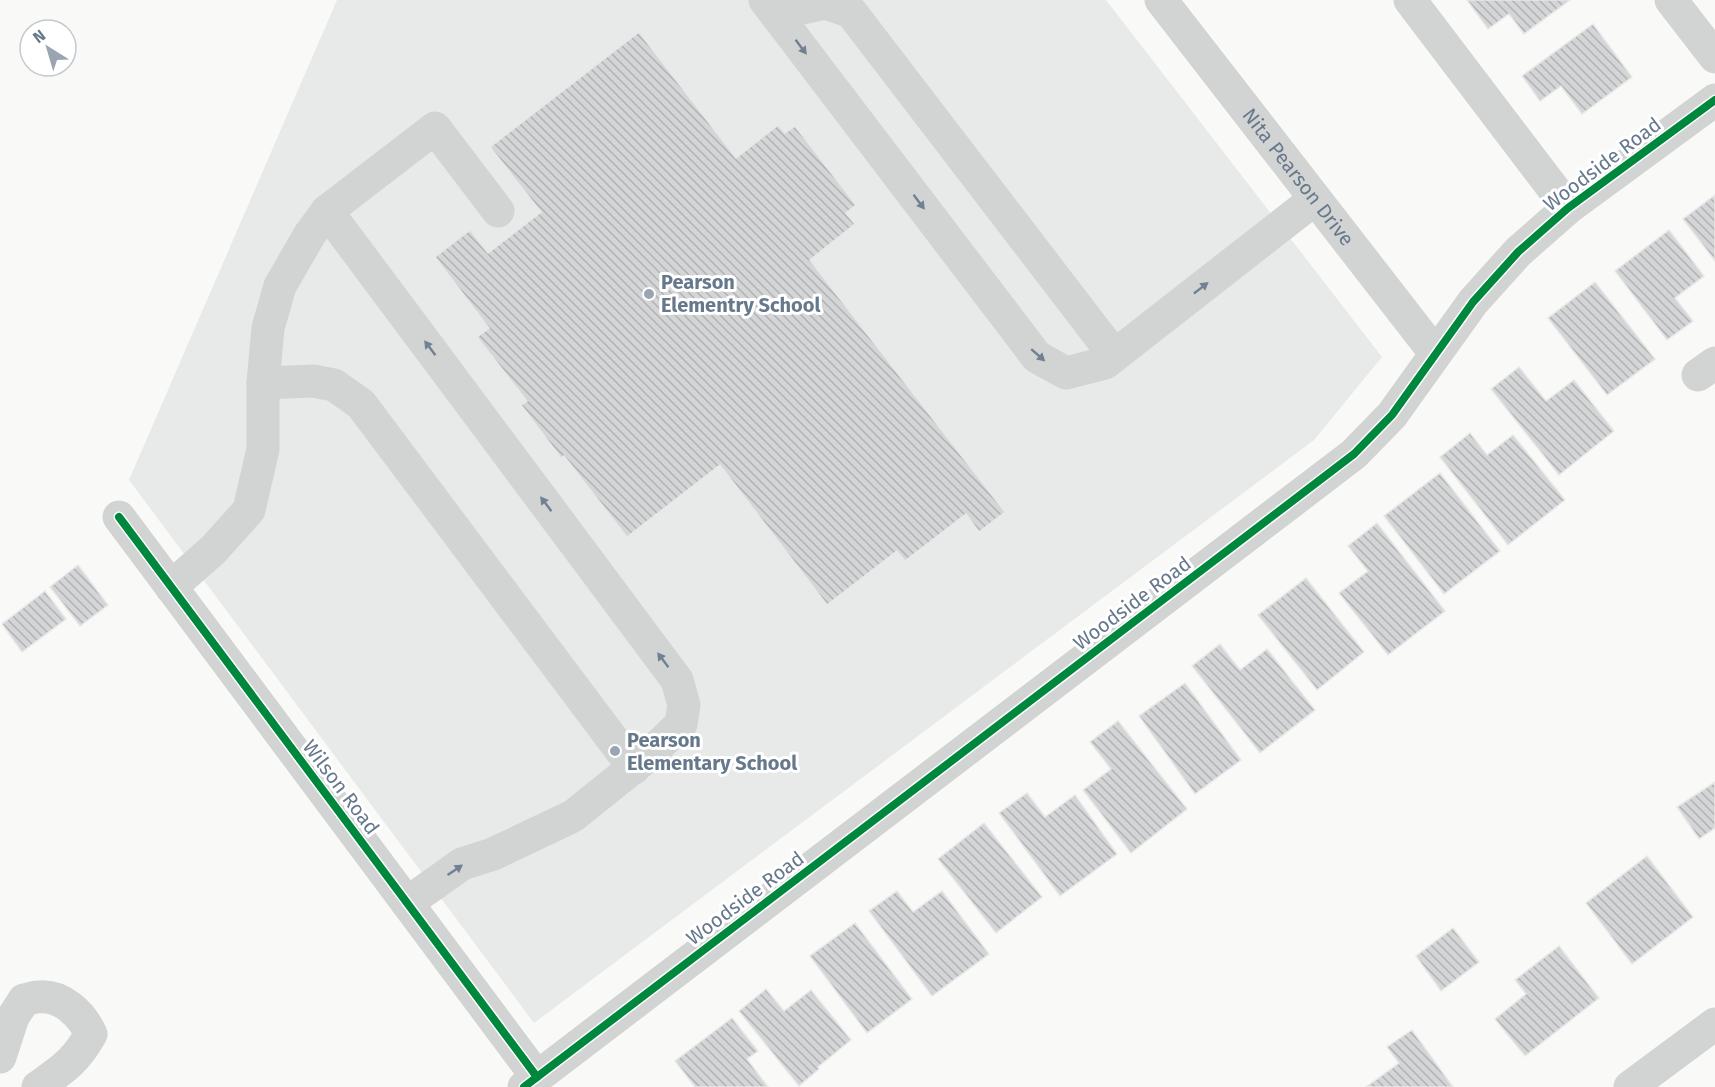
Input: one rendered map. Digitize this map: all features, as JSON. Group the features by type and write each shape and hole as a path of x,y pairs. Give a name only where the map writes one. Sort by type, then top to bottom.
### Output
{"street":[{"name":"Nita Pearson Drive","path":"1161,0 1435,353"},
{"path":"1410,0 1568,208"},
{"path":"1671,0 1715,57"},
{"path":"771,7 825,3 851,12 1114,355"},
{"path":"771,7 1037,357 1066,373 1106,363 1315,199"},
{"name":"Woodside Road","path":"530,1082 1354,454 1392,415 1473,302 1518,252 1568,208 1715,100"},
{"path":"171,587 213,550 249,510 262,449 263,383 268,328 280,286 310,234 327,211 435,129 498,211"},
{"path":"327,211 677,680 684,705 681,723 649,756 573,816 493,854 462,864 406,903"},
{"path":"263,383 313,381 334,385 362,404 634,768"},
{"name":"Wilson Road","path":"119,517 406,903 530,1082"},
{"path":"0,1057 13,1017 24,1000 40,996 55,999 70,1006 87,1025 91,1034 82,1050 68,1066 38,1087"},
{"path":"1630,1087 1715,1024"}],"shaded area":[{"name":"Pearson Elementary School","path":"337,0 1106,0 1382,357 1314,440 534,1023 129,480"}],"building":[{"path":"1467,0 1570,0 1524,34 1509,14 1488,29"},
{"path":"1593,24 1632,77 1582,114 1561,86 1540,101 1522,76"},
{"name":"Pearson Elementry School","path":"639,32 736,158 778,125 785,133 795,126 856,205 846,213 855,224 810,260 1005,512 979,532 966,514 905,561 897,551 827,605 720,465 627,537 564,456 561,458 521,405 527,401 477,337 489,328 435,257 470,230 488,253 541,212 490,147"},
{"path":"1715,195 1715,261 1683,219"},
{"path":"1669,230 1704,276 1675,298 1693,321 1667,340 1615,271"},
{"path":"1595,282 1655,359 1607,395 1548,318"},
{"path":"1519,367 1546,401 1574,380 1614,431 1559,475 1491,389"},
{"path":"1470,433 1487,455 1513,435 1565,500 1508,545 1440,457"},
{"path":"1440,473 1500,551 1444,594 1384,516"},
{"path":"1377,523 1445,611 1388,655 1339,593 1368,571 1348,546"},
{"path":"78,565 108,605 80,626 50,587"},
{"path":"1306,578 1364,652 1317,690 1258,615"},
{"path":"45,591 66,619 22,652 2,624"},
{"path":"1220,644 1240,670 1267,649 1315,710 1260,753 1192,666"},
{"path":"1185,683 1241,760 1195,794 1139,716"},
{"path":"1118,721 1187,809 1131,853 1083,790 1111,769 1090,742"},
{"path":"1715,782 1715,828 1699,839 1677,807"},
{"path":"1027,793 1045,817 1075,795 1117,854 1060,896 999,813"},
{"path":"984,823 1042,897 996,933 938,859"},
{"path":"1647,856 1693,917 1632,964 1586,903"},
{"path":"897,891 913,912 942,891 989,954 932,996 869,911"},
{"path":"855,923 912,999 867,1033 810,956"},
{"path":"1453,928 1479,962 1441,991 1416,956"},
{"path":"1559,946 1599,998 1525,1056 1495,1019 1526,994 1515,980"},
{"path":"766,989 784,1011 811,990 851,1040 799,1086 739,1011"},
{"path":"732,1018 758,1051 747,1059 768,1087 695,1087 675,1061"},
{"path":"1412,1030 1453,1087 1366,1087 1399,1063 1387,1047"}],"cycle path":[{"path":"524,1087 1354,454 1392,415 1473,302 1518,252 1568,208 1715,100"},
{"path":"119,517 537,1077"}],"place":[{"name":"Pearson Elementry School","path":"649,294"},
{"name":"Pearson Elementary School","path":"615,751"}]}
